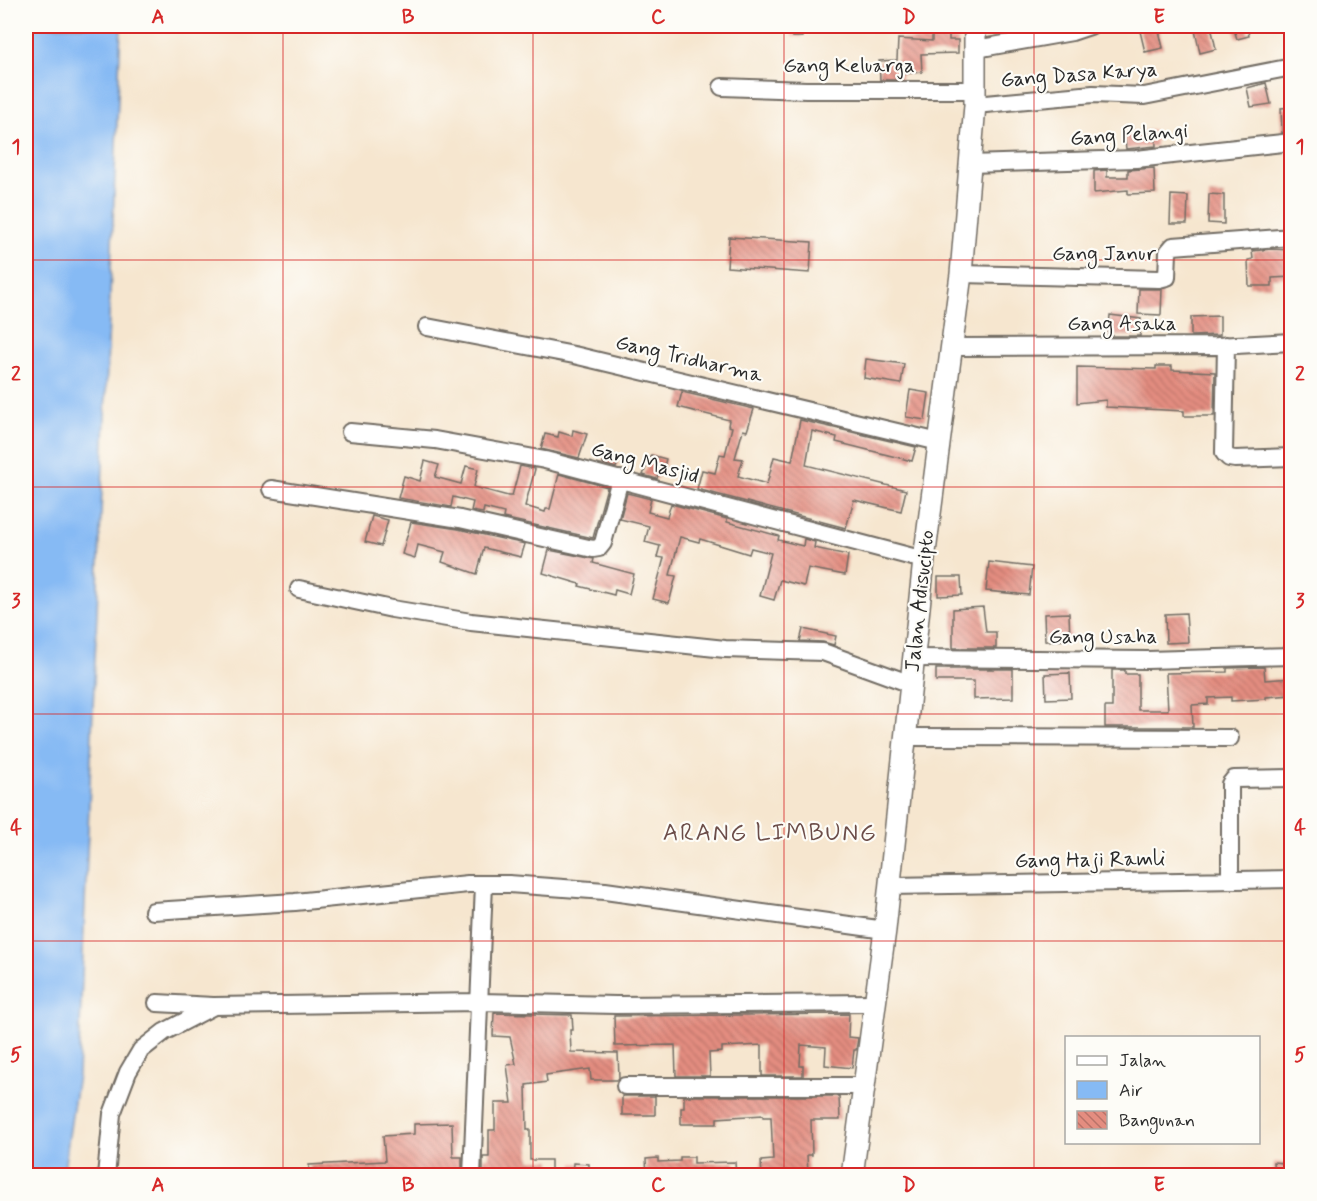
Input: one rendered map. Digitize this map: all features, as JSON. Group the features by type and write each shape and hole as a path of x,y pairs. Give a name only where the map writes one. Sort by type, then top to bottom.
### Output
{"main road":[{"name":"Jalan Adisucipto","path":"852,1176 885,930 924,560 961,274 975,97 975,26"}],"street":[{"path":"976,50 1072,32 1089,26"},
{"name":"Gang Dasa Karya","path":"975,97 1093,94 1144,96 1292,67"},
{"name":"Gang Keluarga","path":"722,87 975,97"},
{"name":"Gang Pelangi","path":"970,164 1136,159 1292,142"},
{"name":"Gang Janur","path":"961,274 1159,279 1167,277 1168,252 1173,246 1292,237"},
{"name":"Gang Tridharma","path":"427,327 574,356 939,442"},
{"name":"Gang Asaka","path":"953,346 1226,345 1292,342"},
{"path":"1226,345 1224,453 1229,458 1235,459 1292,457"},
{"name":"Gang Masjid","path":"350,432 435,440 545,460 924,560"},
{"path":"272,489 460,519 593,549 600,548 603,543 620,479"},
{"path":"299,589 393,609 471,622 725,649 823,652 910,684"},
{"name":"Gang Usaha","path":"913,658 1147,660 1292,657"},
{"path":"905,737 1230,738"},
{"path":"1230,880 1230,784 1234,779 1292,778"},
{"name":"Gang Haji Ramli","path":"890,886 1292,879"},
{"path":"472,1176 484,884"},
{"path":"153,911 284,903 484,884 509,884 605,891 885,930"},
{"path":"157,1003 214,1006 478,1002 616,1005 875,1003"},
{"path":"106,1176 112,1113 128,1072 141,1050 164,1032 214,1006"},
{"path":"625,1086 864,1086"}],"water":[{"path":"26,26 121,26 78,1075 63,1176 26,1175"}],"building":[{"path":"793,26 803,26 802,37 792,37"},
{"path":"932,26 949,26 949,40 958,40 958,53 921,54 922,72 901,74 901,80 880,80 879,61 897,60 898,39 932,41"},
{"path":"1158,26 1163,48 1145,52 1139,27"},
{"path":"1194,26 1211,26 1216,49 1200,53"},
{"path":"1233,26 1247,26 1249,36 1237,39"},
{"path":"1266,83 1271,104 1251,107 1247,88"},
{"path":"1292,107 1292,132 1282,133 1281,108"},
{"path":"1155,130 1156,146 1126,149 1124,132"},
{"path":"1154,168 1155,193 1128,194 1128,190 1094,193 1094,171 1107,170 1107,177 1128,177 1128,170"},
{"path":"1209,194 1224,195 1224,224 1208,223"},
{"path":"1171,195 1188,196 1187,224 1170,224"},
{"path":"729,237 812,242 810,273 727,267"},
{"path":"1292,250 1292,277 1272,278 1272,286 1249,286 1248,260 1253,259 1252,251"},
{"path":"1139,289 1162,289 1161,315 1138,314"},
{"path":"1110,315 1141,319 1140,336 1108,336"},
{"path":"1220,316 1220,335 1191,336 1191,317"},
{"path":"866,359 904,364 901,384 864,378"},
{"path":"1156,366 1172,366 1172,370 1215,372 1214,416 1184,416 1184,411 1106,407 1106,400 1077,403 1077,367 1156,369"},
{"path":"910,390 929,393 925,420 906,417"},
{"path":"682,392 754,409 747,431 743,430 735,458 743,459 738,476 767,484 774,457 792,461 800,420 916,447 912,461 836,442 837,437 812,431 806,465 906,490 901,511 854,500 846,528 697,489 702,470 715,473 720,454 725,455 732,427 728,426 729,420 678,407"},
{"path":"573,430 587,434 579,458 541,449 545,434 558,437 559,432 572,436"},
{"path":"606,454 619,457 616,468 603,464"},
{"path":"651,455 666,459 663,470 659,469 657,479 643,475"},
{"path":"425,461 439,465 435,477 461,484 466,466 478,469 474,487 508,496 512,496 520,466 535,469 525,506 545,512 546,509 550,509 559,474 607,487 593,538 503,518 504,513 484,508 483,513 471,511 473,502 453,497 451,507 398,498 404,476 420,481"},
{"path":"627,493 651,499 648,512 667,517 671,504 779,536 778,540 803,546 804,539 815,542 814,548 848,555 845,575 808,568 804,586 780,580 774,600 760,596 771,553 751,548 749,554 700,539 699,542 680,537 670,575 676,576 669,603 653,599 664,558 657,557 660,546 645,542 649,526 620,519"},
{"path":"372,516 388,520 381,546 365,542"},
{"path":"411,522 458,529 525,544 521,557 484,548 477,574 442,562 445,552 418,545 415,558 402,554"},
{"path":"549,550 594,559 593,563 634,574 629,594 615,590 614,595 543,573"},
{"path":"989,562 1032,567 1029,595 986,591"},
{"path":"938,577 961,577 962,595 938,596"},
{"path":"983,607 986,632 996,632 996,648 953,648 953,609"},
{"path":"1069,613 1070,640 1045,641 1044,614"},
{"path":"1186,613 1188,642 1166,643 1165,614"},
{"path":"803,629 836,636 834,645 800,641"},
{"path":"1264,667 1265,680 1292,678 1292,695 1231,701 1231,697 1208,698 1208,704 1192,705 1193,727 1105,727 1105,707 1112,707 1112,670 1125,670 1125,674 1138,674 1138,710 1168,710 1166,673 1227,672 1227,668"},
{"path":"936,669 1013,669 1013,698 974,699 974,681 936,681"},
{"path":"1070,673 1071,698 1046,699 1045,674"},
{"path":"494,1013 572,1015 571,1052 618,1053 619,1078 617,1080 591,1080 590,1069 546,1075 547,1082 526,1085 530,1160 551,1160 551,1176 483,1176 483,1157 489,1157 489,1130 495,1130 495,1103 512,1103 507,1065 516,1064 510,1037 493,1036"},
{"path":"849,1014 848,1037 858,1038 852,1068 825,1065 826,1047 801,1045 800,1066 803,1066 803,1076 762,1076 762,1045 722,1047 722,1052 709,1053 710,1076 676,1076 675,1045 615,1046 614,1016"},
{"path":"622,1096 655,1096 655,1115 622,1115"},
{"path":"684,1096 839,1096 840,1120 811,1120 812,1155 807,1155 808,1175 762,1176 761,1161 773,1160 771,1117 763,1117 763,1115 717,1118 717,1124 681,1124"},
{"path":"452,1123 453,1157 462,1157 462,1176 310,1176 309,1165 385,1161 383,1136 414,1134 414,1124"},
{"path":"680,1157 694,1157 694,1163 735,1162 736,1176 647,1176 646,1159 658,1158 658,1162 680,1161"},
{"path":"1273,1162 1292,1164 1292,1176 1274,1176"},
{"path":"573,1163 589,1164 589,1176 572,1176"}],"district":[{"name":"ARANG LIMBUNG","path":"770,833"}]}
